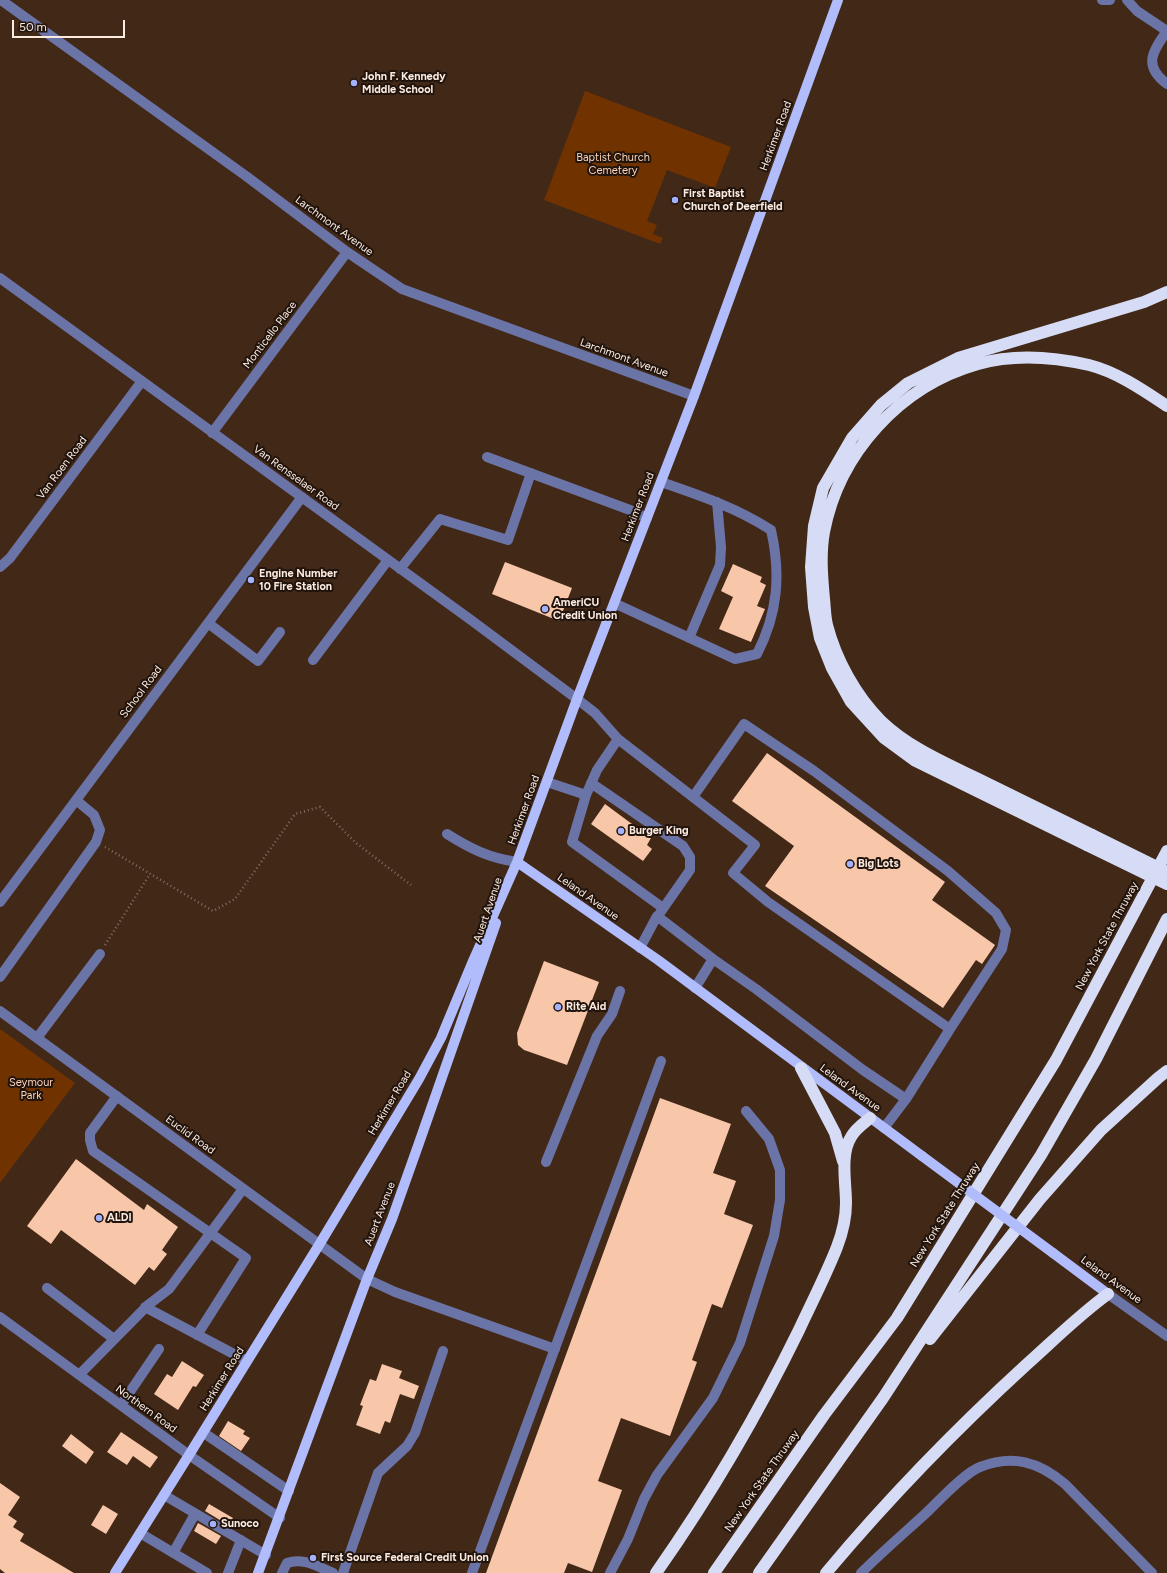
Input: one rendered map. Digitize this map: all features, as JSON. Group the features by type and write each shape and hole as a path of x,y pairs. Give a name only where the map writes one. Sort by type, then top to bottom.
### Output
{"highway":[{"path":"1167,292 1144,302 958,358 908,383 881,405 852,438 824,488 814,526 811,567 814,607 820,638 832,668 851,702 884,738 914,760 1090,840 1167,872"},
{"path":"1167,406 1134,384 1090,366 1061,360 1018,358 980,363 948,374 916,392 887,416 863,443 844,474 828,516 824,534 821,571 827,624 836,653 856,691 881,721 917,749 1090,840 1167,884"},
{"name":"New York State Thruway","path":"714,1573 824,1415 897,1318 1056,1060 1167,851"},
{"path":"758,1573 883,1398 1040,1155 1096,1059 1167,919"},
{"path":"802,1068 835,1134 845,1166"},
{"path":"883,1398 1040,1199 1101,1130 1167,1071"},
{"path":"656,1573 682,1536 743,1436 785,1359 828,1270 838,1244 844,1222 846,1204 845,1166 847,1146 851,1136 870,1118"},
{"path":"826,1573 927,1460 1005,1384 1090,1308 1108,1294"}],"main road":[{"name":"Herkimer Road","path":"115,1573 204,1433 319,1245 419,1079 441,1038 517,862 577,699 694,396 838,0"},
{"name":"Leland Avenue","path":"517,862 695,988 1108,1294"},
{"name":"Auert Avenue","path":"258,1573 280,1518 367,1279 392,1219 440,1086 517,862"}],"street":[{"name":"Larchmont Avenue","path":"1,0 246,176 347,252 402,289 694,396"},
{"path":"1102,0 1110,0"},
{"path":"1127,0 1137,11 1167,31 1157,44 1152,59 1152,69 1159,78 1167,84"},
{"name":"Monticello Place","path":"212,432 347,252"},
{"name":"Van Rensselaer Road","path":"0,278 302,497 595,713 618,739 755,845 733,873 768,902 950,1029"},
{"name":"Van Roen Road","path":"0,567 10,558 142,381"},
{"path":"487,457 630,510 647,518"},
{"path":"400,569 440,519 508,540 531,474"},
{"path":"614,603 735,659 757,654 767,635 775,607 777,578 775,548 771,530 754,519 717,502 661,482"},
{"name":"School Road","path":"0,902 302,497"},
{"path":"689,638 720,565 721,547 717,502"},
{"path":"313,660 388,560"},
{"path":"208,622 258,661 280,632"},
{"path":"693,797 744,724 814,771 948,871 996,913 1006,930 1002,949 906,1098 884,1128"},
{"path":"618,739 597,770 591,783 572,842 660,912 713,959 756,988 863,1070 906,1098"},
{"path":"547,782 586,795"},
{"path":"591,783 683,846 690,857 690,870 660,912 640,948"},
{"path":"0,977 96,842 100,830 94,815 76,800"},
{"path":"447,834 468,847 497,860 517,862"},
{"path":"37,1038 100,954"},
{"path":"695,988 713,959"},
{"path":"546,1162 597,1036 612,1014 620,991"},
{"name":"Euclid Road","path":"0,1011 367,1279 395,1292 555,1349"},
{"path":"472,1573 661,1061"},
{"path":"116,1096 90,1133 93,1151 246,1258 197,1335"},
{"path":"610,1573 628,1539 644,1500 654,1481 713,1398 736,1350 774,1236 780,1200 780,1170 769,1139 746,1112"},
{"path":"79,1375 145,1307 168,1289 243,1188"},
{"path":"47,1288 114,1339"},
{"name":"Leland Avenue","path":"1108,1294 1167,1336"},
{"path":"145,1307 247,1361"},
{"name":"Northern Road","path":"0,1317 190,1455 280,1518"},
{"path":"121,1405 159,1349"},
{"path":"343,1573 378,1473 407,1446 414,1433 443,1351"},
{"path":"204,1433 290,1491"},
{"path":"861,1573 959,1482 979,1467 1006,1460 1030,1462 1052,1472 1152,1573"},
{"path":"164,1496 266,1555"},
{"path":"173,1553 195,1514"},
{"path":"140,1533 206,1573"},
{"path":"228,1573 241,1540"},
{"path":"282,1573 287,1563 293,1560 301,1560 333,1573"}],"path":[{"path":"96,842 213,911 235,899 295,814 320,807 356,843 411,885"},
{"path":"100,954 150,874"}],"green space":[{"name":"Baptist Church Cemetery","path":"585,91 731,147 715,188 667,170 647,221 657,225 653,234 663,238 660,244 544,200"},
{"name":"Seymour Park","path":"0,1029 75,1083 0,1183"}],"building":[{"path":"505,562 572,588 559,621 492,594"},
{"path":"733,564 762,577 760,582 766,585 757,606 765,609 751,642 719,629 733,597 721,591"},
{"name":"Big Lots","path":"767,753 945,882 932,900 995,945 982,964 976,960 943,1008 765,886 794,846 732,801"},
{"name":"Burger King","path":"605,804 651,838 647,845 652,849 643,861 591,824"},
{"name":"Rite Aid","path":"544,961 599,982 567,1065 524,1050 518,1045 517,1033"},
{"path":"660,1098 731,1124 713,1173 736,1181 724,1214 753,1225 722,1308 712,1304 692,1360 697,1362 670,1436 621,1418 598,1481 622,1490 592,1572 568,1563 564,1573 486,1573"},
{"name":"ALDI","path":"76,1159 144,1210 147,1204 178,1227 162,1250 167,1254 154,1271 149,1267 135,1285 61,1230 51,1244 27,1226"},
{"path":"182,1361 204,1375 196,1387 193,1386 178,1410 154,1394 167,1374 172,1377"},
{"path":"382,1364 402,1371 399,1378 419,1386 414,1399 400,1394 390,1423 385,1421 380,1434 356,1425 363,1406 360,1405 370,1379 376,1381"},
{"path":"228,1421 245,1431 243,1434 250,1438 241,1451 219,1436"},
{"path":"121,1432 158,1457 150,1468 133,1456 127,1465 107,1452"},
{"path":"71,1434 94,1452 86,1464 62,1446"},
{"path":"0,1483 20,1497 8,1515 17,1521 13,1527 24,1534 20,1541 74,1573 5,1573 0,1569"},
{"path":"209,1504 233,1518 228,1525 205,1511"},
{"path":"103,1505 118,1514 106,1534 91,1525"},
{"path":"198,1523 221,1536 216,1544 194,1531"}],"place":[{"name":"John F. Kennedy Middle School","path":"354,83"},
{"name":"First Baptist Church of Deerfield","path":"675,200"},
{"name":"Engine Number 10 Fire Station","path":"251,580"},
{"name":"AmeriCU Credit Union","path":"545,609"},
{"name":"Burger King","path":"621,831"},
{"name":"Big Lots","path":"850,864"},
{"name":"Rite Aid","path":"558,1007"},
{"name":"ALDI","path":"99,1218"},
{"name":"Sunoco","path":"213,1524"},
{"name":"First Source Federal Credit Union","path":"313,1558"}]}
